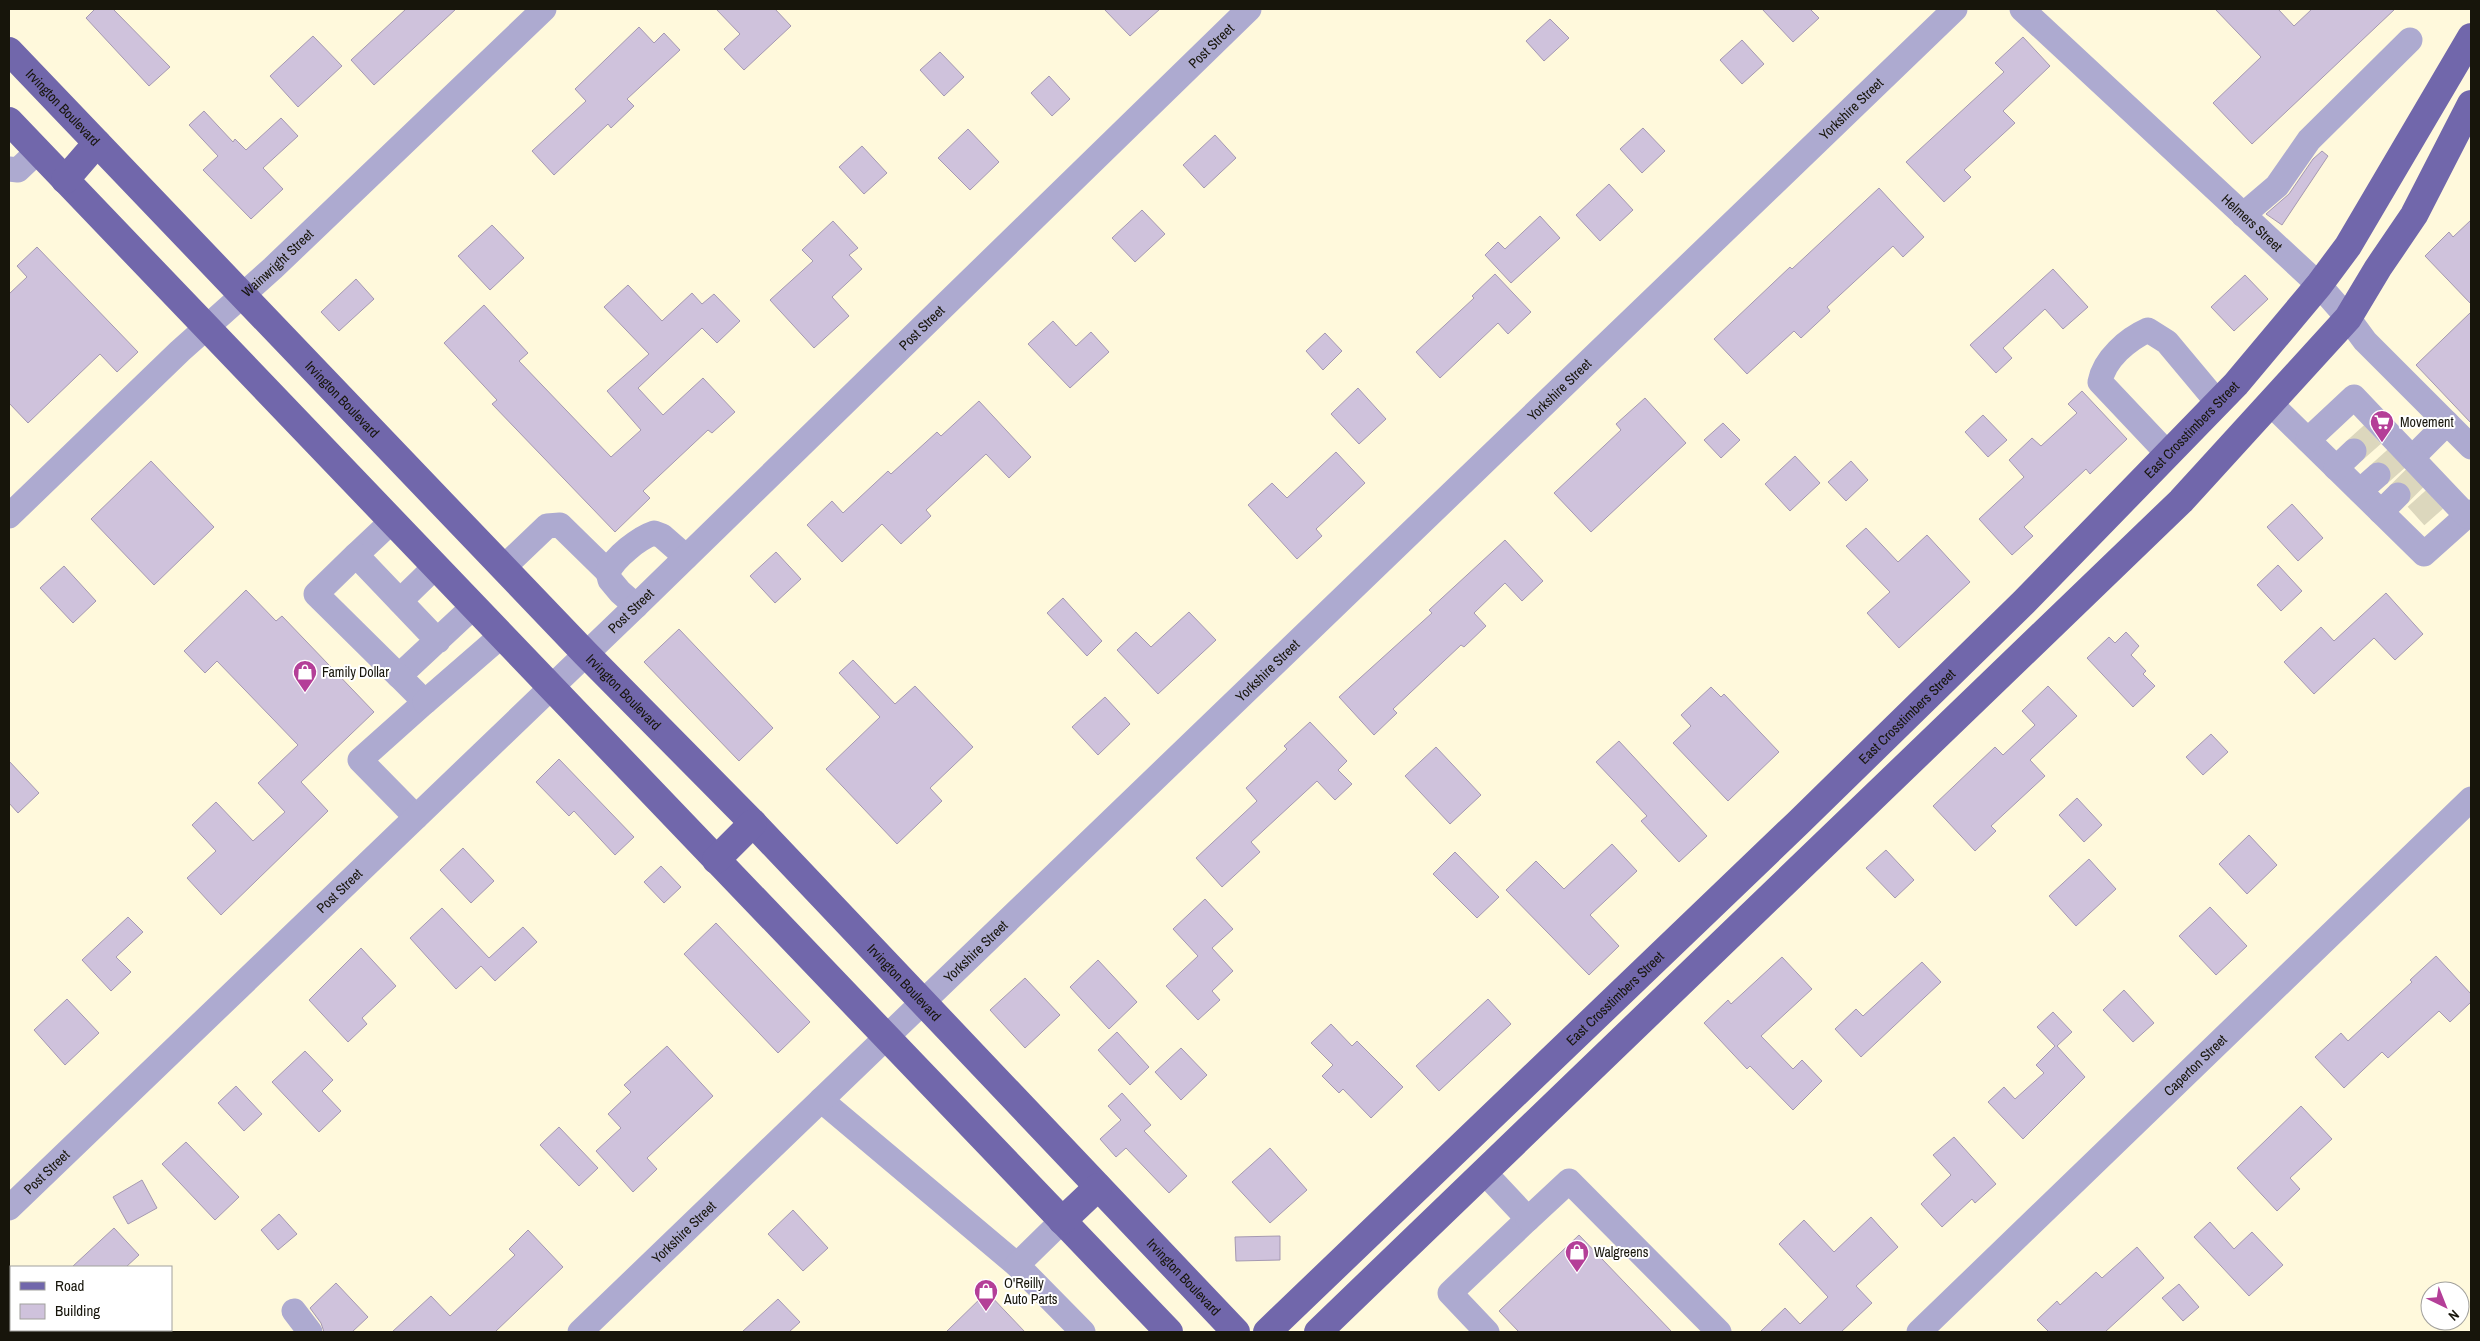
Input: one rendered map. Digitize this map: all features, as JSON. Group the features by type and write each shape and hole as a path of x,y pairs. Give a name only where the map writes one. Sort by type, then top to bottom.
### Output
{"main road":[{"name":"East Crosstimbers Street","path":"1267,1332 1798,823 2024,602 2218,404 2319,285 2348,246 2471,37"},
{"name":"Irvington Boulevard","path":"9,50 586,654 753,823 1236,1332"},
{"path":"1318,1332 2181,502 2348,318 2378,268 2414,215 2471,104"},
{"path":"9,121 390,522 1169,1332"},
{"path":"65,180 97,143"},
{"path":"2024,602 2051,627"},
{"path":"716,860 753,823"},
{"path":"1798,823 1820,849"},
{"path":"1458,1150 1482,1174"},
{"path":"1062,1221 1098,1187"}],"street":[{"name":"Wainwright Street","path":"9,516 544,9"},
{"name":"Post Street","path":"9,1208 636,606 1249,9"},
{"name":"Yorkshire Street","path":"580,1332 1955,9"},
{"name":"Helmers Street","path":"2022,9 2319,285 2365,341 2471,447"},
{"path":"2244,215 2277,186 2309,140 2410,40"},
{"path":"9,169 18,170 38,151"},
{"path":"2168,454 2100,382 2102,370 2131,338 2148,330 2167,342 2218,404"},
{"path":"2308,440 2354,397 2405,475 2469,514 2424,554 2408,524 2405,475"},
{"path":"2270,403 2360,491"},
{"path":"2360,491 2405,475 2447,423"},
{"path":"2336,468 2354,451"},
{"path":"2360,491 2378,475"},
{"path":"390,522 316,594 425,702"},
{"path":"504,568 547,526 560,525 608,572 610,580 636,606"},
{"path":"608,572 610,567 646,535 654,533 662,536 686,557"},
{"path":"356,555 438,641"},
{"path":"400,601 434,567"},
{"path":"399,676 473,607"},
{"path":"416,817 360,760 500,636"},
{"name":"Caperton Street","path":"1919,1332 2471,799"},
{"path":"821,1100 1017,1265 1083,1332"},
{"path":"1482,1174 1528,1219"},
{"path":"1487,1332 1450,1293 1569,1181 1719,1332"},
{"path":"1017,1265 1062,1221"},
{"path":"294,1311 310,1332"}],"building":[{"path":"95,9 113,9 170,67 149,86 86,18"},
{"path":"406,9 456,9 374,85 351,60"},
{"path":"716,9 775,9 791,26 744,70 724,49 740,34"},
{"path":"1104,9 1160,9 1130,36"},
{"path":"1762,9 1810,9 1819,18 1793,42"},
{"path":"2215,9 2278,9 2294,26 2312,9 2395,9 2252,144 2213,103 2261,57"},
{"path":"1550,19 1569,38 1544,61 1526,41"},
{"path":"639,27 654,43 664,33 680,50 627,99 634,106 611,128 608,124 554,175 532,151 586,101 575,89"},
{"path":"313,36 342,66 298,107 270,76"},
{"path":"2023,37 2050,66 2003,111 2015,123 1964,170 1971,177 1944,202 1906,162 2004,72 1995,63"},
{"path":"1742,40 1764,64 1742,84 1720,60"},
{"path":"940,52 964,77 944,96 920,70"},
{"path":"1049,76 1070,99 1052,116 1031,93"},
{"path":"204,111 233,142 235,139 246,150 281,118 298,136 263,168 283,189 251,219 203,170 218,156 189,125"},
{"path":"1643,128 1665,151 1642,173 1620,149"},
{"path":"968,129 999,162 970,190 938,158"},
{"path":"1215,135 1236,158 1204,188 1183,165"},
{"path":"862,146 887,173 864,194 839,167"},
{"path":"2322,151 2328,156 2282,225 2266,214 2289,194 2313,159"},
{"path":"1609,184 1633,210 1600,241 1576,215"},
{"path":"1879,188 1924,237 1903,257 1893,246 1827,307 1830,311 1801,338 1794,331 1747,374 1714,339 1790,267 1792,269"},
{"path":"1142,210 1165,234 1135,262 1112,238"},
{"path":"1540,216 1560,238 1511,283 1485,255 1498,242 1505,249"},
{"path":"2471,220 2471,304 2425,256 2449,232 2453,237"},
{"path":"833,221 858,248 849,255 862,269 832,297 849,316 814,348 770,300 813,261 802,250"},
{"path":"492,225 524,258 490,290 458,256"},
{"path":"37,247 138,352 117,372 100,354 28,423 9,403 9,294 27,277 17,266"},
{"path":"2053,269 2088,307 2063,329 2045,309 2003,348 2012,358 1996,373 1970,345"},
{"path":"1495,274 1531,312 1508,334 1498,323 1440,378 1416,352 1474,298 1472,296"},
{"path":"2245,275 2268,299 2234,331 2211,307"},
{"path":"356,279 374,299 339,331 321,312"},
{"path":"628,285 662,321 692,293 702,304 714,294 740,321 717,343 702,328 638,388 663,415 703,378 735,412 712,433 708,430 643,491 650,498 615,532 492,404 497,400 444,343 484,305 528,353 519,361 611,457 641,430 607,391 649,354 604,307"},
{"path":"2471,312 2471,423 2416,365"},
{"path":"1053,321 1076,346 1091,332 1109,352 1070,388 1028,344"},
{"path":"1325,333 1342,351 1323,370 1306,351"},
{"path":"1358,388 1386,419 1359,444 1331,414"},
{"path":"2082,391 2127,439 2090,474 2086,469 2024,527 2033,536 2012,555 1979,519 2024,477 2009,460 2032,438 2041,446 2077,413 2068,404"},
{"path":"1645,398 1686,443 1591,532 1554,493 1621,430 1616,424"},
{"path":"979,401 1031,457 1009,478 986,454 926,510 931,516 901,544 882,524 842,562 807,525 832,501 843,513 888,471 891,474 937,432 941,436"},
{"path":"1983,415 2007,440 1988,457 1965,432"},
{"path":"1723,423 1740,440 1721,458 1704,440"},
{"path":"1336,452 1365,483 1316,529 1322,536 1297,559 1248,505 1272,483 1287,498"},
{"path":"1795,456 1820,483 1790,511 1765,484"},
{"path":"151,461 214,527 154,585 91,519"},
{"path":"1851,461 1868,480 1846,501 1828,482"},
{"path":"2292,504 2323,538 2298,561 2267,527"},
{"path":"1866,528 1898,562 1927,535 1970,582 1899,648 1867,613 1890,592 1846,546"},
{"path":"1505,540 1543,581 1522,601 1505,583 1474,613 1486,626 1464,647 1461,645 1393,709 1397,713 1374,735 1339,697 1432,613 1429,610"},
{"path":"776,552 801,579 775,603 750,576"},
{"path":"2278,565 2302,591 2281,611 2257,585"},
{"path":"64,566 96,601 73,623 40,588"},
{"path":"246,590 276,621 282,616 374,712 301,782 328,811 221,915 187,878 216,851 192,825 216,802 253,841 285,812 258,783 298,745 217,661 205,673 184,651"},
{"path":"2386,593 2423,634 2395,660 2374,638 2314,694 2284,662 2321,627 2334,641"},
{"path":"1063,598 1102,641 1087,656 1047,613"},
{"path":"1189,612 1216,640 1158,694 1117,650 1136,632 1151,647"},
{"path":"679,629 773,728 739,761 644,662"},
{"path":"2126,632 2139,646 2131,655 2146,671 2143,674 2155,686 2133,707 2087,658 2109,637 2115,643"},
{"path":"853,660 895,704 915,686 973,747 930,788 942,801 897,844 826,769 880,717 839,673"},
{"path":"2048,686 2077,716 2030,760 2045,776 1991,826 1996,831 1975,851 1933,806 1995,747 2003,755 2035,725 2022,711"},
{"path":"1711,687 1721,697 1724,694 1779,752 1728,801 1673,743 1691,726 1681,715"},
{"path":"1105,697 1130,724 1098,755 1072,727"},
{"path":"1310,722 1347,761 1338,770 1352,784 1335,800 1317,781 1251,842 1260,852 1222,887 1196,858 1257,801 1246,788 1287,749 1284,746"},
{"path":"2211,734 2228,752 2203,775 2186,757"},
{"path":"1619,741 1707,836 1679,862 1641,821 1647,816 1596,762"},
{"path":"1436,747 1481,795 1450,824 1405,776"},
{"path":"559,759 634,837 615,855 574,811 569,816 536,782"},
{"path":"9,761 39,793 18,813 9,803"},
{"path":"2077,798 2102,825 2084,842 2059,815"},
{"path":"2249,835 2277,865 2247,894 2219,864"},
{"path":"1612,844 1637,871 1590,915 1619,946 1589,975 1506,890 1536,861 1564,889"},
{"path":"463,848 494,881 471,903 440,870"},
{"path":"1886,850 1914,880 1895,898 1866,868"},
{"path":"1455,852 1499,897 1477,918 1433,874"},
{"path":"2089,859 2116,889 2076,926 2049,896"},
{"path":"661,866 681,887 664,903 644,882"},
{"path":"1205,899 1233,929 1212,948 1233,971 1212,991 1220,1000 1198,1020 1166,986 1198,956 1173,929"},
{"path":"2210,907 2247,946 2216,975 2179,936"},
{"path":"442,908 489,958 523,927 537,942 495,981 481,966 456,989 410,938"},
{"path":"128,917 143,932 116,957 131,972 111,991 82,960"},
{"path":"716,923 810,1022 778,1053 684,954"},
{"path":"361,948 396,986 362,1018 367,1024 348,1042 309,1000"},
{"path":"2436,956 2471,994 2471,1002 2450,1022 2439,1011 2388,1058 2382,1052 2344,1088 2315,1057 2341,1033 2348,1041 2412,982 2410,980"},
{"path":"1782,957 1812,989 1761,1036 1793,1069 1802,1060 1822,1081 1793,1110 1750,1066 1747,1069 1704,1023 1728,1000 1731,1004"},
{"path":"1098,960 1137,1002 1109,1029 1070,987"},
{"path":"1922,962 1941,982 1861,1057 1835,1029 1856,1009 1863,1016"},
{"path":"1025,978 1060,1015 1025,1048 990,1010"},
{"path":"2124,990 2154,1023 2133,1042 2103,1010"},
{"path":"67,999 99,1033 65,1065 34,1030"},
{"path":"1488,999 1511,1024 1439,1091 1416,1066"},
{"path":"2053,1012 2072,1032 2057,1046 2085,1077 2023,1139 1988,1102 2004,1087 2015,1099 2044,1073 2036,1065 2055,1046 2037,1027"},
{"path":"1331,1024 1352,1046 1357,1041 1403,1087 1371,1118 1343,1089 1339,1093 1322,1076 1333,1065 1311,1043"},
{"path":"1117,1032 1149,1067 1130,1085 1098,1050"},
{"path":"667,1046 713,1096 647,1158 657,1169 633,1192 596,1151 621,1128 608,1114 631,1092 624,1085"},
{"path":"1181,1048 1207,1075 1181,1100 1155,1072"},
{"path":"305,1051 333,1080 322,1091 341,1111 319,1132 272,1082"},
{"path":"236,1086 262,1114 244,1131 218,1103"},
{"path":"1122,1093 1151,1125 1144,1131 1187,1176 1169,1193 1126,1148 1116,1157 1100,1139 1121,1120 1108,1106"},
{"path":"2301,1106 2332,1139 2290,1178 2300,1189 2277,1211 2237,1168"},
{"path":"559,1127 598,1168 579,1186 540,1145"},
{"path":"1954,1137 1996,1184 1975,1203 1972,1199 1942,1227 1921,1204 1951,1175 1933,1155"},
{"path":"186,1142 239,1197 215,1220 162,1164"},
{"path":"1270,1148 1307,1190 1270,1223 1232,1182"},
{"path":"142,1180 157,1208 128,1224 113,1197"},
{"path":"793,1210 828,1248 803,1271 768,1234"},
{"path":"279,1214 297,1234 278,1250 261,1230"},
{"path":"1871,1217 1898,1247 1856,1286 1872,1303 1841,1332 1760,1332 1785,1308 1800,1324 1828,1297 1779,1244 1804,1220 1834,1252"},
{"path":"2210,1222 2234,1249 2252,1232 2283,1265 2249,1296 2194,1237"},
{"path":"114,1228 139,1255 127,1266 73,1266"},
{"path":"528,1230 563,1267 495,1332 392,1332 431,1296 450,1316 515,1255 509,1249"},
{"name":"Walgreens","path":"1579,1235 1672,1332 1519,1332 1499,1311"},
{"path":"1280,1236 1280,1260 1236,1261 1235,1237"},
{"path":"2137,1247 2164,1278 2105,1332 2049,1332 2037,1320 2057,1301 2060,1305 2096,1272 2102,1278"},
{"path":"336,1283 368,1317 352,1332 324,1332 321,1323 310,1308"},
{"path":"2179,1284 2199,1307 2183,1321 2162,1298"},
{"name":"O'Reilly Auto Parts","path":"987,1292 1025,1332 946,1332"},
{"path":"778,1299 800,1322 789,1332 742,1332"}],"tunnel":[{"path":"2354,451 2373,434"},
{"path":"2378,475 2397,458"},
{"path":"2398,495 2415,478"},
{"path":"2416,516 2435,499"}],"place":[{"name":"Movement","path":"2382,443"},
{"name":"Family Dollar","path":"305,693"},
{"name":"Walgreens","path":"1577,1273"},
{"name":"O'Reilly Auto Parts","path":"986,1312"}]}
